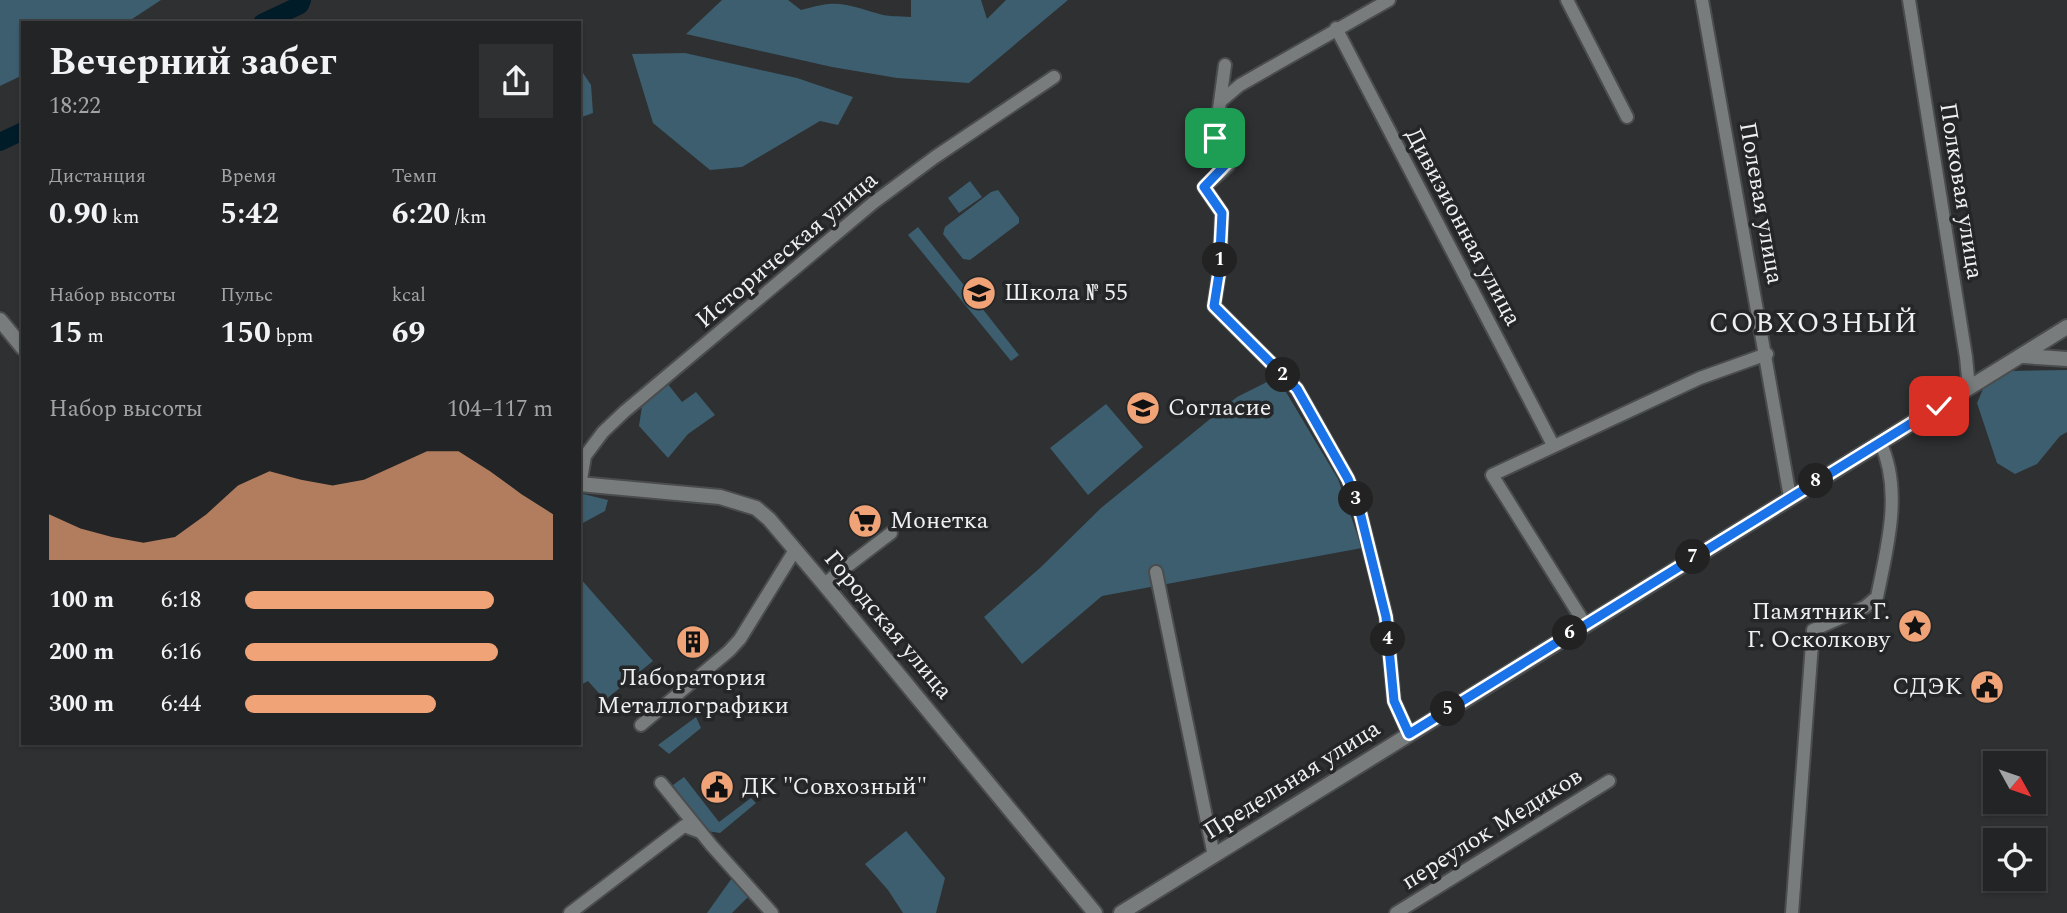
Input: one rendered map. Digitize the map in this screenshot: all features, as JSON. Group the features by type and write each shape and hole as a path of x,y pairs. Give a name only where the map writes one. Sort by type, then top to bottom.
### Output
{"street":[{"path":"1221,101 1240,85 1389,0"},
{"path":"1567,0 1627,117"},
{"name":"Полевая улица","path":"1702,0 1767,354 1790,497"},
{"name":"Полковая улица","path":"1909,0 1969,388"},
{"name":"Дивизионная улица","path":"1336,28 1553,445"},
{"path":"1225,65 1215,138 1230,160 1204,187 1222,213 1219,274 1214,306 1297,389 1348,479 1358,504 1386,617 1394,701 1409,734"},
{"name":"Историческая улица","path":"581,479 586,456 603,432 624,412 873,203 935,157 1054,77"},
{"path":"0,320 21,346"},
{"name":"Предельная улица","path":"1121,913 2067,327"},
{"path":"1584,624 1492,475 1700,378 1767,354"},
{"path":"2023,356 2067,359"},
{"path":"1792,913 1813,629 1865,607 1877,597 1893,497 1886,456 1880,442"},
{"name":"Городская улица","path":"581,484 732,499 756,508 769,519 824,584 1095,913"},
{"path":"824,584 891,533"},
{"path":"641,725 740,639 795,550"},
{"path":"1156,572 1214,856"},
{"name":"переулок Медиков","path":"1396,913 1609,781"},
{"path":"661,783 700,832 772,913"},
{"path":"570,913 684,826 700,832"}],"shaded area":[{"path":"0,0 161,0 129,21 21,21 21,76 0,86"},
{"path":"722,0 788,0 801,10 839,4 884,15 911,17 911,0 981,0 987,19 1006,0 1068,0 969,83 897,78 832,67 686,34"},
{"path":"685,53 797,78 853,97 838,125 820,121 742,167 710,170 653,123 632,54"},
{"path":"581,70 591,85 593,113 582,117"},
{"path":"970,181 982,197 959,213 948,198"},
{"path":"998,190 1019,218 1019,223 970,260 963,259 943,234 945,227 991,192"},
{"path":"918,227 1019,355 1011,361 908,235"},
{"path":"2067,370 2067,432 2060,436 2037,464 2015,474 1997,463 1977,403 1983,389 2008,371"},
{"path":"1277,377 1338,479 1362,548 1102,596 1022,664 984,617 1041,567 1101,508 1237,397"},
{"path":"667,383 682,402 696,392 715,415 688,434 668,458 639,426 642,406"},
{"path":"1106,404 1143,447 1088,495 1050,448"},
{"path":"581,493 608,500 605,511 581,524"},
{"path":"581,579 653,661 605,700 588,681 581,685"},
{"path":"696,717 701,728 669,754 658,745"},
{"path":"684,777 719,822 751,798 756,803 720,833 707,831 673,785"},
{"path":"906,831 945,878 936,913 903,913 888,890 865,864"},
{"path":"732,878 749,896 732,913 707,913"}],"waterway":[{"path":"266,21 300,5 302,0"},
{"path":"0,142 21,132"}],"place":[{"name":"Школа № 55","path":"979,293"},
{"name":"Согласие","path":"1143,408"},
{"name":"Монетка","path":"865,521"},
{"name":"Памятник Г. Г. Осколкову","path":"1915,626"},
{"name":"Лаборатория Металлографики","path":"693,642"},
{"name":"СДЭК","path":"1987,687"},
{"name":"ДК \"Совхозный\"","path":"717,787"}],"district":[{"name":"СОВХОЗНЫЙ","path":"1814,323"}],"route":[{"path":"1215,138 1230,160 1228,166 1204,187 1222,213 1219,274 1214,306 1297,389 1348,479 1358,504 1386,617 1394,701 1409,734 1939,406"}]}
